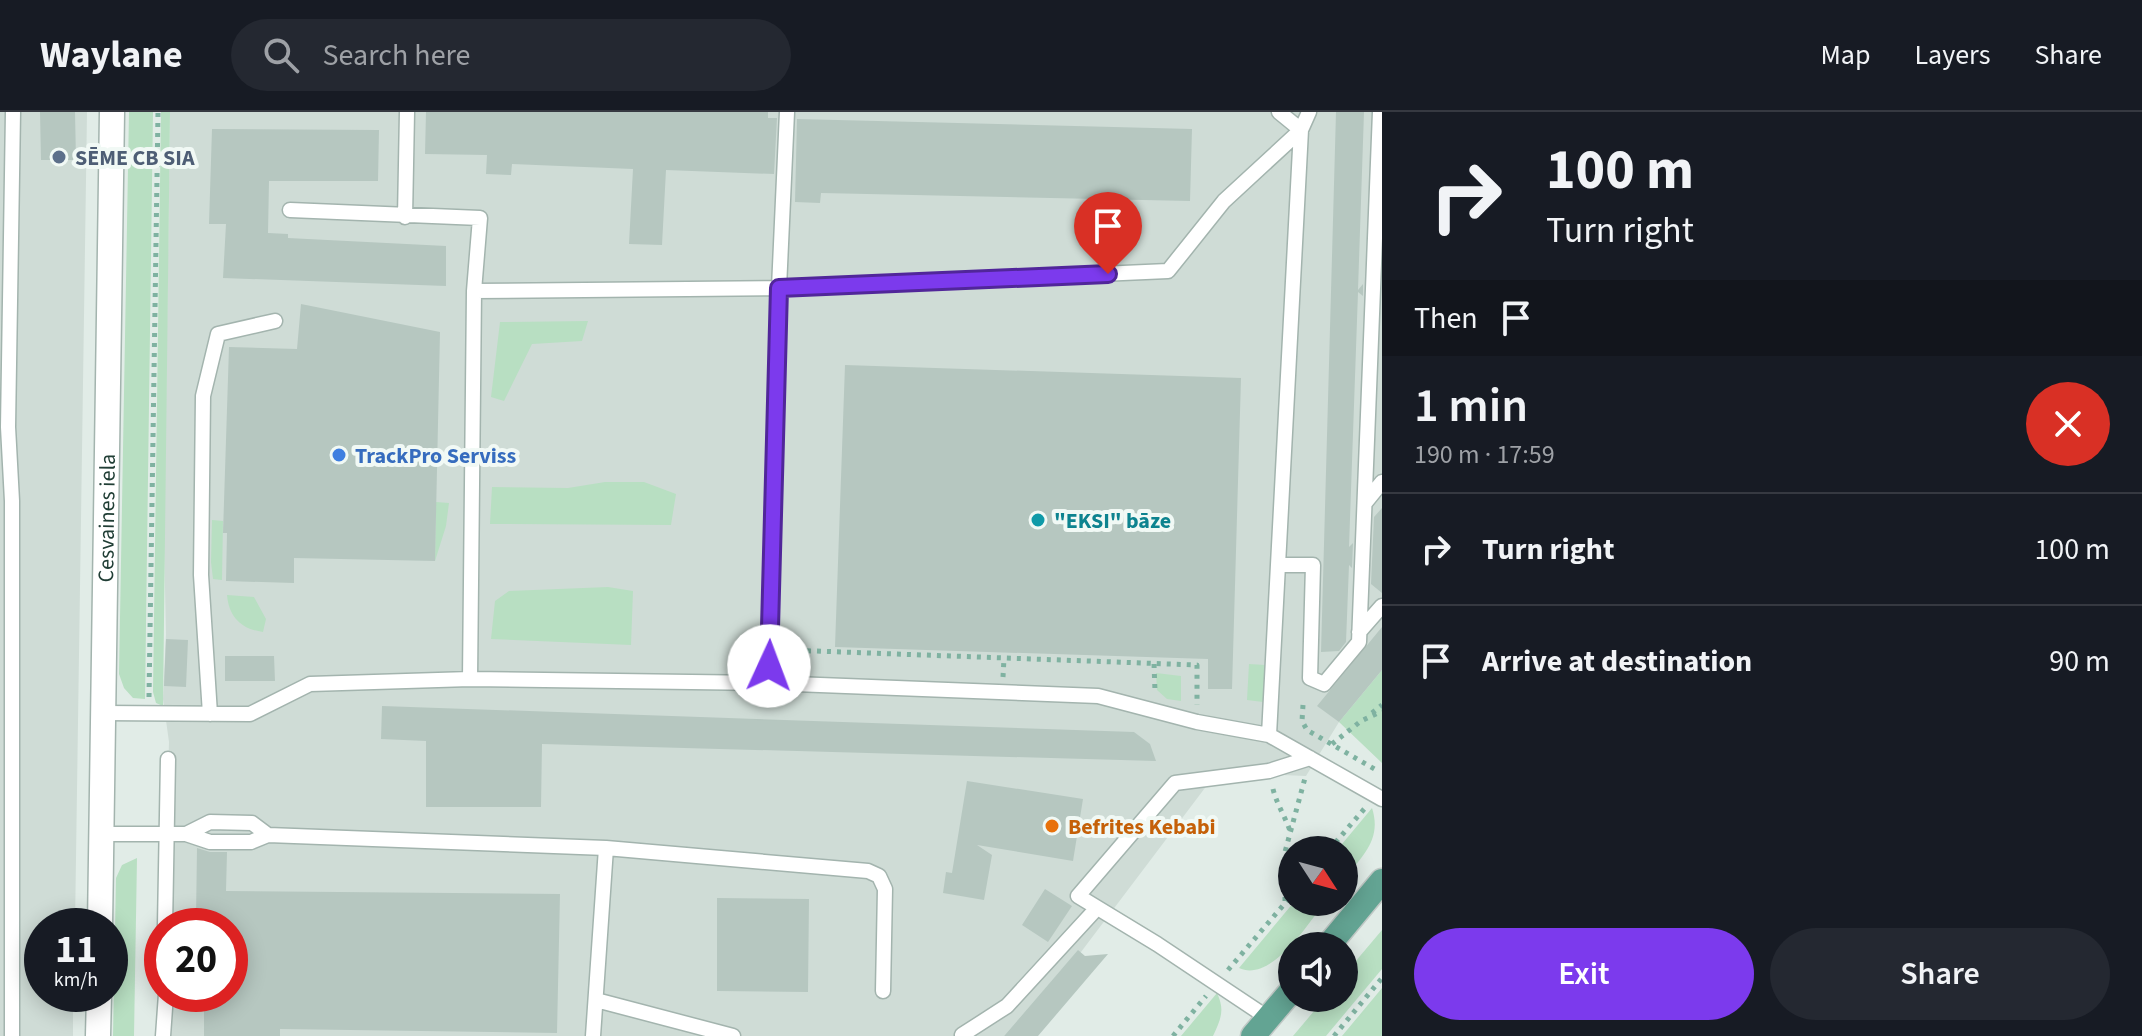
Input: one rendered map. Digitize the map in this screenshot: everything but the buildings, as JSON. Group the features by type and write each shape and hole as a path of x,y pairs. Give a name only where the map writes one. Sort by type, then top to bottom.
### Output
{"main road":[{"path":"1340,932 1382,881"},
{"path":"1261,1027 1278,1007"}],"street":[{"name":"Cesvaines iela","path":"101,908 112,112"},
{"path":"98,1036 99,1012"}],"lane":[{"path":"12,1036 6,859 12,501 4,426 13,112"},
{"path":"405,217 407,112"},
{"path":"769,683 779,288 787,112"},
{"path":"1279,112 1301,130"},
{"path":"1269,735 1301,130 1309,112"},
{"path":"1278,565 1313,565 1310,678 1324,684 1359,642 1380,112"},
{"path":"474,291 779,288 1168,271 1224,201 1301,130"},
{"path":"290,210 480,218 474,291 470,679"},
{"path":"210,714 201,575 203,396 218,334 275,321"},
{"path":"1370,376 1382,361"},
{"path":"1365,503 1382,482"},
{"path":"1359,632 1382,606"},
{"path":"102,713 250,714 310,684 470,679 769,683 1098,696 1197,722 1269,735 1378,796"},
{"path":"1261,1027 1217,984 1078,896 1175,783 1269,771 1310,758"},
{"path":"165,908 168,759"},
{"path":"103,834 186,834 210,842 251,842 268,835 606,848 868,871 879,876 885,889 883,991"},
{"path":"593,1036 606,848"},
{"path":"962,1035 1007,1006 1097,908"},
{"path":"596,1000 733,1036"},
{"path":"163,1036 165,1012"}],"path":[{"path":"154,713 149,699 158,112"},
{"path":"770,650 1004,658 1065,657 1100,664 1147,660 1197,665 1197,722"},
{"path":"879,664 880,654"},
{"path":"931,666 932,655"},
{"path":"1004,658 1004,668"},
{"path":"1303,705 1302,721 1307,730 1382,773"},
{"path":"1332,744 1382,705"},
{"path":"1361,721 1382,711"},
{"path":"1289,836 1310,758"},
{"path":"1269,771 1277,803 1284,811 1290,832"},
{"path":"1342,836 1378,796"},
{"path":"1173,1036 1278,912"},
{"path":"1334,1036 1382,978"}],"shaded area":[{"path":"0,112 87,112 75,908 24,908 24,1012 73,1012 73,1036 0,1036"},
{"path":"170,112 1382,112 1382,670 1339,722 1306,776 1217,772 1081,952 1061,970 1004,1036 160,1036 161,1012 248,1012 248,908 164,908 169,742 163,699 166,634 164,540"}],"green space":[{"path":"129,112 153,112 145,699 133,698 124,688 119,674"},
{"path":"161,112 170,112 163,706 156,703 153,692"},
{"path":"588,321 582,341 532,344 504,401 491,397 500,322"},
{"path":"605,482 644,482 676,494 671,525 490,524 492,487 568,488"},
{"path":"436,502 449,503 446,526 435,561"},
{"path":"212,520 223,521 222,580 213,579"},
{"path":"608,587 633,591 631,645 491,639 495,601 509,591"},
{"path":"227,595 254,597 266,619 263,632 242,625 233,616"},
{"path":"1249,664 1265,665 1263,702 1247,700"},
{"path":"1382,670 1382,763 1339,722"},
{"path":"1156,673 1181,676 1181,701 1167,699 1157,690"},
{"path":"1372,808 1373,838 1358,862 1358,836 1349,836"},
{"path":"137,858 134,1036 113,1036 113,1012 128,1012 128,908 115,908 116,878 122,865"},
{"path":"1282,916 1315,916 1303,932 1278,932 1276,960 1251,970 1239,968"},
{"path":"1382,930 1382,969 1358,998 1358,958"},
{"path":"1382,988 1382,1036 1342,1036"},
{"path":"1217,993 1221,1014 1213,1036 1181,1036"},
{"path":"1313,1012 1346,1012 1326,1036 1293,1036"}],"place":[{"name":"SĒME CB SIA","path":"59,157"},
{"name":"TrackPro Serviss","path":"339,455"},
{"name":"\"EKSI\" bāze","path":"1038,520"},
{"name":"Befrites Kebabi","path":"1052,826"}],"route":[{"path":"769,666 779,288 1108,274"}]}
